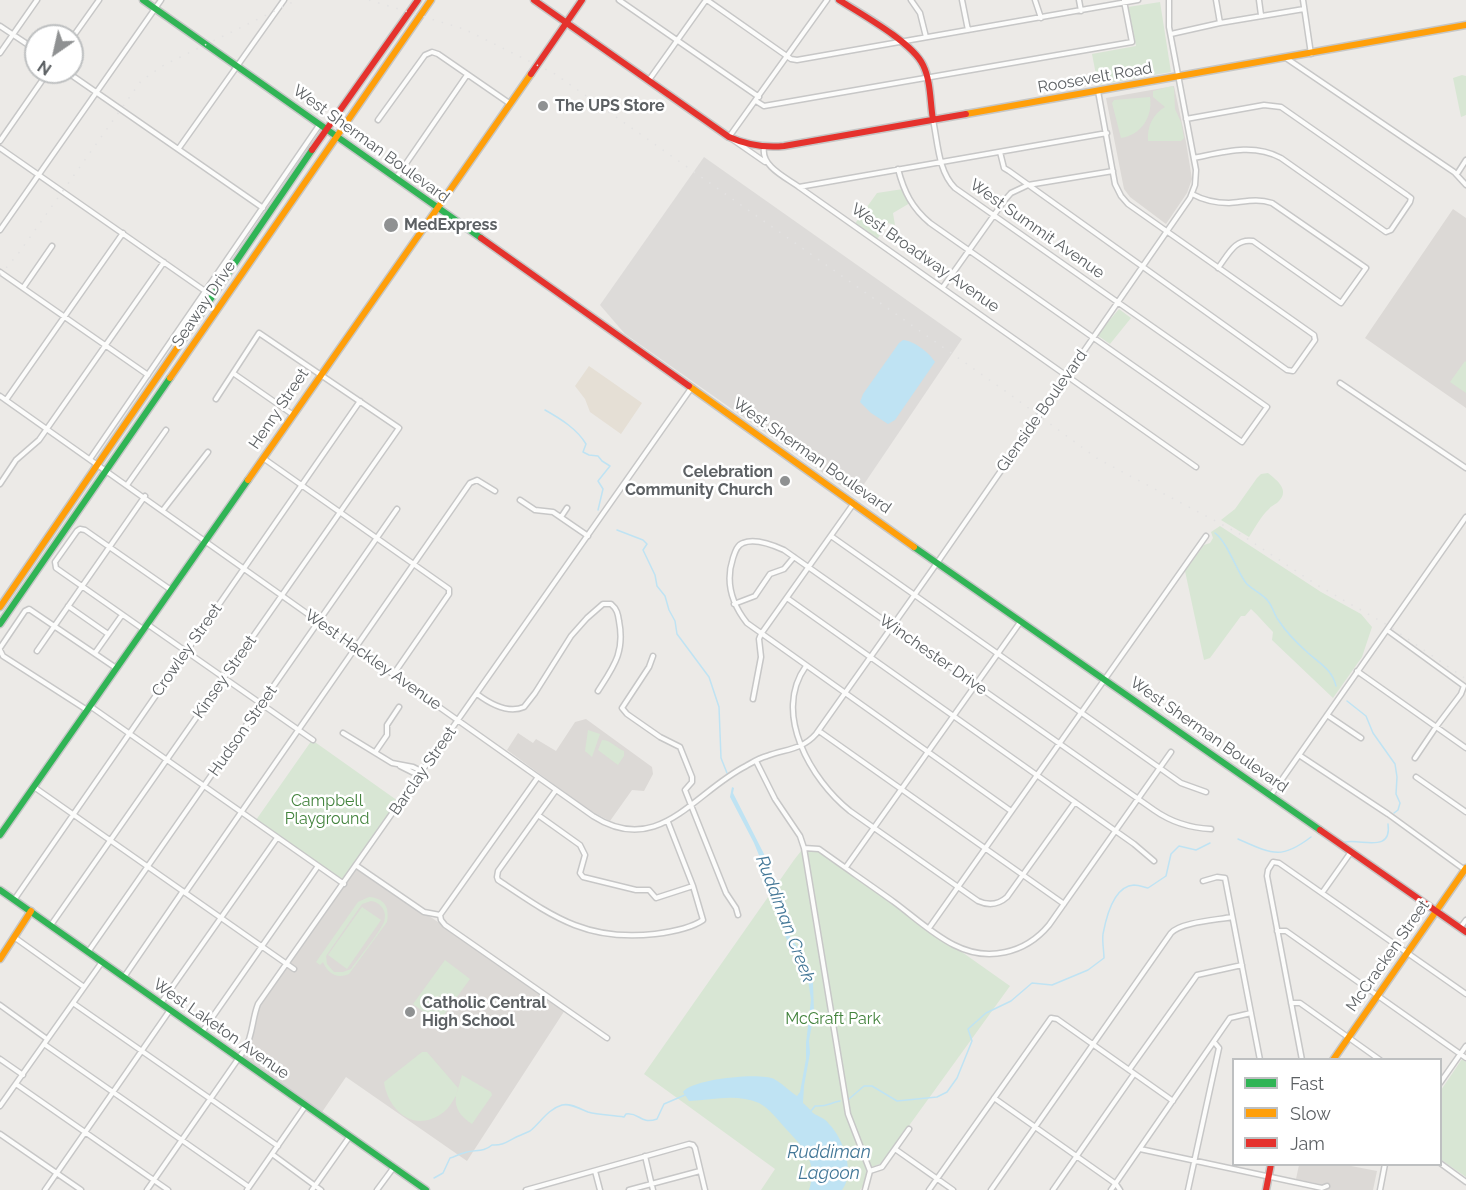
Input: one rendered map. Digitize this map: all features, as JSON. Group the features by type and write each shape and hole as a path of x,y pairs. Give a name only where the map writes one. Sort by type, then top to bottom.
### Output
{"main road":[{"name":"West Sherman Boulevard","path":"143,0 692,387 937,563 1105,678 1463,930"},
{"name":"Seaway Drive","path":"0,607 326,130 418,0"},
{"name":"Seaway Drive","path":"0,624 431,0"},
{"name":"West Broadway Avenue","path":"534,0 729,137"},
{"name":"Henry Street","path":"0,835 582,0"},
{"name":"West Summit Avenue","path":"839,0 900,42 920,59 926,78 933,120"},
{"name":"Roosevelt Road","path":"729,137 753,147 784,146 1466,25"},
{"path":"342,129 343,122 375,75 372,71 367,73"},
{"path":"297,194 291,195 289,190 322,141 326,130"},
{"path":"111,464 114,455 140,416 139,409 134,411"},
{"path":"66,529 60,528 60,522 92,476 95,467"},
{"name":"McCracken Street","path":"1334,1058 1465,869"},
{"name":"West Laketon Avenue","path":"0,890 426,1190"},
{"path":"0,958 31,911"},
{"path":"1266,1190 1271,1166"}],"street":[{"path":"0,53 37,0"},
{"path":"82,24 99,0"},
{"path":"0,230 161,0"},
{"path":"179,148 284,0"},
{"path":"619,0 764,106 1132,42 1125,1"},
{"path":"649,80 706,0 787,56 797,60 1138,0"},
{"path":"729,137 826,0"},
{"path":"911,0 920,13 926,37"},
{"path":"962,0 968,30"},
{"path":"1035,0 1041,18"},
{"path":"1080,0 1081,11"},
{"name":"Glenside Boulevard","path":"756,760 802,746 819,731 1192,194 1196,178 1194,158 1171,34 1169,0"},
{"path":"1216,0 1220,23"},
{"path":"1259,0 1261,15"},
{"path":"1303,0 1311,54"},
{"path":"1171,34 1261,15 1304,9"},
{"path":"0,26 24,42"},
{"path":"378,120 425,55 432,52 509,103"},
{"path":"1286,58 1457,174 1466,185"},
{"path":"396,178 467,75"},
{"path":"84,83 263,208"},
{"path":"0,141 40,84"},
{"path":"1000,152 1005,168 1287,370 1291,372 1294,370 1315,340 1314,335 1124,199 1118,190 1113,171 1098,91"},
{"path":"1186,119 1264,105 1281,107 1411,198 1391,230 1386,232 1270,152 1244,149 1194,158"},
{"name":"West Summit Avenue","path":"933,120 943,172 948,181 993,216 1268,407 1242,442 1093,337"},
{"path":"90,459 320,124"},
{"path":"799,187 1107,133"},
{"name":"West Broadway Avenue","path":"729,137 1196,467"},
{"path":"0,148 205,291"},
{"path":"764,148 764,159 768,164"},
{"path":"1457,174 1466,160"},
{"path":"898,169 903,189 914,208 930,223 1093,337"},
{"path":"943,287 1011,193 1028,185 1113,171"},
{"path":"1192,194 1216,202 1253,200 1272,203 1366,268 1341,303 1253,242 1244,241 1237,244 1218,268"},
{"path":"6,400 123,233"},
{"path":"22,288 52,246"},
{"path":"0,484 16,460 35,445 48,429 164,262"},
{"path":"0,272 148,375"},
{"path":"216,399 260,333 360,401"},
{"path":"232,373 292,414"},
{"path":"1340,383 1466,468"},
{"name":"Barclay Street","path":"147,1190 239,1058 250,1038 258,1004 692,387"},
{"name":"West Hackley Avenue","path":"0,396 90,459 95,467 107,471 145,496 393,675 593,816 611,825 642,829 668,822 727,777 756,760"},
{"name":"Kinsey Street","path":"51,926 399,428 360,401"},
{"name":"Crowley Street","path":"14,900 360,401"},
{"path":"127,485 166,430"},
{"path":"164,510 208,452"},
{"path":"263,458 449,589 448,596 393,675"},
{"path":"124,977 473,480 495,491"},
{"path":"37,651 145,496"},
{"path":"520,500 535,510 553,512 588,536"},
{"path":"753,699 761,657 759,639 761,634 854,502"},
{"path":"561,517 567,508"},
{"name":"Hudson Street","path":"88,952 397,509"},
{"path":"1271,795 1466,517"},
{"path":"171,590 85,530 80,529 75,533 55,562 57,570 122,615 186,651 313,740"},
{"path":"831,536 1160,768 1188,786 1206,792"},
{"path":"929,928 1206,536"},
{"name":"Winchester Drive","path":"1011,811 747,623 735,604 729,578 734,555 741,544 751,542 771,545 794,557 1137,800 1178,823 1211,829"},
{"path":"735,604 755,596 770,574 784,570 794,557"},
{"path":"787,598 1116,830 1154,861"},
{"path":"477,694 489,702 513,710 524,707 571,636 587,618 603,604 607,604 614,606 617,612 622,647 614,666 598,691"},
{"path":"68,606 108,634"},
{"path":"116,668 29,609 0,650 3,656 129,734 344,884"},
{"path":"95,653 122,615"},
{"path":"846,867 1021,621"},
{"path":"1386,630 1459,681 1464,687 1415,758"},
{"path":"653,656 649,667 623,703 622,708 660,737 680,747 692,777 692,782 685,790 686,795 726,893 738,915"},
{"path":"806,666 796,687 793,703 802,746 815,772 832,794 847,808 983,903 996,904 1007,897 1075,802"},
{"path":"1357,671 1466,748"},
{"path":"376,752 387,735 387,725 399,707"},
{"path":"1327,715 1361,738"},
{"path":"819,731 1064,904"},
{"path":"343,732 396,764 412,766 421,774"},
{"path":"804,848 819,849 960,948 996,954 1021,948 1043,932 1171,752"},
{"path":"1299,755 1465,869"},
{"path":"756,760 775,799 800,836 804,848 848,1114 870,1172 865,1190"},
{"path":"440,915 538,777"},
{"path":"1416,777 1466,812"},
{"path":"34,787 294,969"},
{"path":"556,790 497,874 498,880 555,918 568,924 603,933 633,936 670,932 703,921 693,886 668,822"},
{"path":"538,815 580,845 585,855 580,873 583,877 636,890 649,890 656,898 693,886"},
{"path":"161,1004 277,838"},
{"path":"1322,893 1351,852"},
{"path":"1302,1058 1267,876 1273,862 1281,864 1466,994"},
{"path":"357,866 424,912 440,915"},
{"path":"202,1032 318,867"},
{"path":"1203,881 1217,877 1225,878 1260,1058"},
{"path":"440,915 445,925 607,1038"},
{"path":"991,1190 1174,930 1232,917"},
{"path":"1463,930 1466,920"},
{"path":"1277,931 1286,931 1466,1058"},
{"path":"14,937 84,987"},
{"path":"0,1106 102,962"},
{"path":"1129,1070 1197,975 1242,965"},
{"path":"73,1003 278,1146"},
{"path":"1291,1003 1300,1004 1379,1058"},
{"path":"0,1005 46,1038"},
{"path":"45,1190 170,1010"},
{"path":"1111,1190 1232,1017 1251,1013"},
{"path":"929,1190 1050,1019 1054,1018 1173,1101"},
{"path":"1188,1190 1219,1047 1214,1042"},
{"path":"44,1044 248,1188 306,1105"},
{"path":"1442,1080 1466,1046"},
{"path":"0,1059 23,1075"},
{"path":"1053,1190 1134,1074"},
{"path":"16,1084 168,1190"},
{"path":"994,1098 1116,1184 1120,1190"},
{"path":"1199,1107 1206,1108"},
{"path":"870,1172 880,1169 909,1129"},
{"path":"0,1134 81,1190"},
{"path":"314,1188 350,1136"},
{"path":"526,1190 548,1187 689,1144 693,1145 705,1190"},
{"path":"895,1149 953,1190"},
{"path":"1140,1149 1322,1188 1327,1186"},
{"path":"272,1155 314,1188 321,1190"},
{"path":"645,1156 653,1190"},
{"path":"1442,1164 1466,1182"},
{"path":"1380,1190 1385,1166"},
{"path":"377,1190 394,1167"},
{"path":"628,1190 700,1171"},
{"path":"595,1172 600,1190"}],"shaded area":[{"path":"1174,86 1192,179 1187,193 1166,224 1130,197 1124,189 1106,98"},
{"path":"704,157 962,339 856,496 625,334 600,305"},
{"path":"1453,209 1466,218 1466,408 1365,338"},
{"path":"589,366 642,403 621,434 590,412 585,399 575,386"},
{"path":"586,719 652,767 653,774 644,791 632,790 610,821 589,810 507,750 518,733 533,743 536,739 556,751 575,722"},
{"name":"Catholic Central High School","path":"357,866 565,1010 467,1161 346,1077 320,1115 239,1058 245,1049 258,1004"},
{"path":"1299,1166 1351,1166 1377,1171 1373,1190 1324,1190 1325,1185 1296,1179"}],"green space":[{"path":"1160,2 1171,72 1098,85 1092,54 1136,46 1128,7"},
{"path":"1466,76 1466,115 1461,117 1453,78"},
{"path":"1172,86 1175,109 1181,122 1184,138 1181,141 1148,141 1152,121 1165,107 1153,97 1153,91"},
{"path":"1150,97 1150,111 1144,124 1134,133 1121,138 1112,103 1114,100"},
{"path":"903,189 910,203 893,213 895,225 888,223 876,241 854,225 877,193"},
{"path":"1119,309 1131,318 1110,344 1097,335"},
{"path":"1466,362 1466,393 1450,382"},
{"path":"1268,473 1282,486 1283,494 1281,499 1263,515 1249,537 1221,520 1235,509 1261,474"},
{"path":"1220,526 1321,592 1361,614 1372,627 1362,657 1333,698 1272,640 1273,632 1251,609 1245,616 1241,616 1210,658 1204,660 1185,571 1204,545 1210,543 1213,538 1211,532"},
{"path":"588,730 600,734 592,757 585,751"},
{"name":"Campbell Playground","path":"312,740 398,801 342,880 256,820"},
{"path":"602,740 624,751 624,756 618,765 598,750"},
{"name":"McGraft Park","path":"801,851 819,851 1010,986 882,1163 867,1169 864,1185 860,1190 761,1190 775,1169 644,1074 794,860"},
{"path":"369,897 382,901 388,912 387,922 349,974 337,976 327,970 323,962 320,965 316,962 358,902","holes":["374,902 384,911 384,922 351,969 334,972 327,964 326,956 362,904"]},
{"path":"362,907 381,920 347,969 328,955"},
{"path":"445,960 470,979 438,1023 413,1004"},
{"path":"422,1052 427,1052 458,1088 456,1096 446,1110 431,1119 421,1121 412,1120 396,1109 386,1092 384,1082"},
{"path":"1462,1059 1466,1062 1466,1177 1442,1160 1442,1089"},
{"path":"462,1075 491,1092 492,1095 472,1124 459,1112 456,1096"}],"water":[{"path":"903,340 912,342 921,348 935,362 895,420 888,424 871,413 860,402 863,394"},
{"name":"Ruddiman Lagoon","path":"732,787 764,854 790,937 804,956 813,983 814,1012 803,1103 813,1113 824,1119 839,1138 848,1165 846,1183 842,1190 809,1190 812,1172 808,1156 774,1115 759,1103 742,1098 689,1101 683,1092 689,1087 712,1080 755,1076 774,1079 797,1096 800,1092 806,1059 811,1000 808,979 798,955 786,938 769,880 754,843 730,797"}],"waterway":[{"name":"Ruddiman Creek","path":"545,410 578,434 586,444 583,452 598,456 610,466 598,481 603,489 598,510"},
{"name":"Ruddiman Creek","path":"617,530 643,540 647,544 643,550 655,575 657,586 665,596 675,621 677,634 709,677 719,707 721,758 727,773"},
{"path":"1215,533 1224,543 1246,583 1266,598 1277,619 1299,645 1328,671 1336,686"},
{"path":"1347,701 1366,716 1373,733 1395,764 1396,794 1400,803 1398,810 1394,813"},
{"path":"1345,842 1381,842 1386,839 1388,824"},
{"path":"1238,839 1268,851 1284,852 1311,837"},
{"path":"849,1099 864,1086 872,1086 897,1101 937,1097 947,1092 957,1078 972,1041 968,1029 986,1013 1011,1001 1032,983 1052,985 1088,970 1104,958 1103,937 1106,920 1112,904 1121,891 1134,885 1148,888 1166,876 1171,854 1179,846 1196,850 1210,843"},
{"path":"434,1178 443,1173 450,1158 507,1142 530,1131 548,1113 562,1105 601,1114 624,1117 626,1114 631,1114 643,1120 651,1120 657,1119 664,1104 685,1095"},
{"path":"811,1111 815,1106 840,1101"}],"railway":[{"path":"0,275 18,254 141,81 164,65 297,0"},
{"path":"369,0 464,29 555,74 1098,459 1240,534 1317,585 1389,626 1466,679"}],"traffic: fast":[{"path":"143,0 481,238"},
{"path":"182,341 312,150"},
{"path":"0,624 170,378"},
{"path":"0,835 248,480"},
{"path":"914,547 1320,830"},
{"path":"0,890 426,1190"}],"traffic: slow":[{"path":"170,378 431,0"},
{"path":"966,114 1466,25"},
{"path":"248,480 531,74"},
{"path":"0,607 182,341"},
{"path":"689,386 914,547"},
{"path":"1334,1058 1466,868"},
{"path":"0,959 31,911"}],"traffic: jam":[{"path":"312,150 418,0"},
{"path":"534,0 729,137 749,144 784,146 966,114"},
{"path":"531,74 582,0"},
{"path":"839,0 885,29 917,56 928,78 933,120"},
{"path":"481,238 689,386"},
{"path":"1320,830 1466,932"},
{"path":"1266,1190 1271,1166"}],"place":[{"name":"The UPS Store","path":"543,106"},
{"name":"MedExpress","path":"391,225"},
{"name":"Celebration Community Church","path":"785,481"},
{"name":"Catholic Central High School","path":"410,1012"}]}
